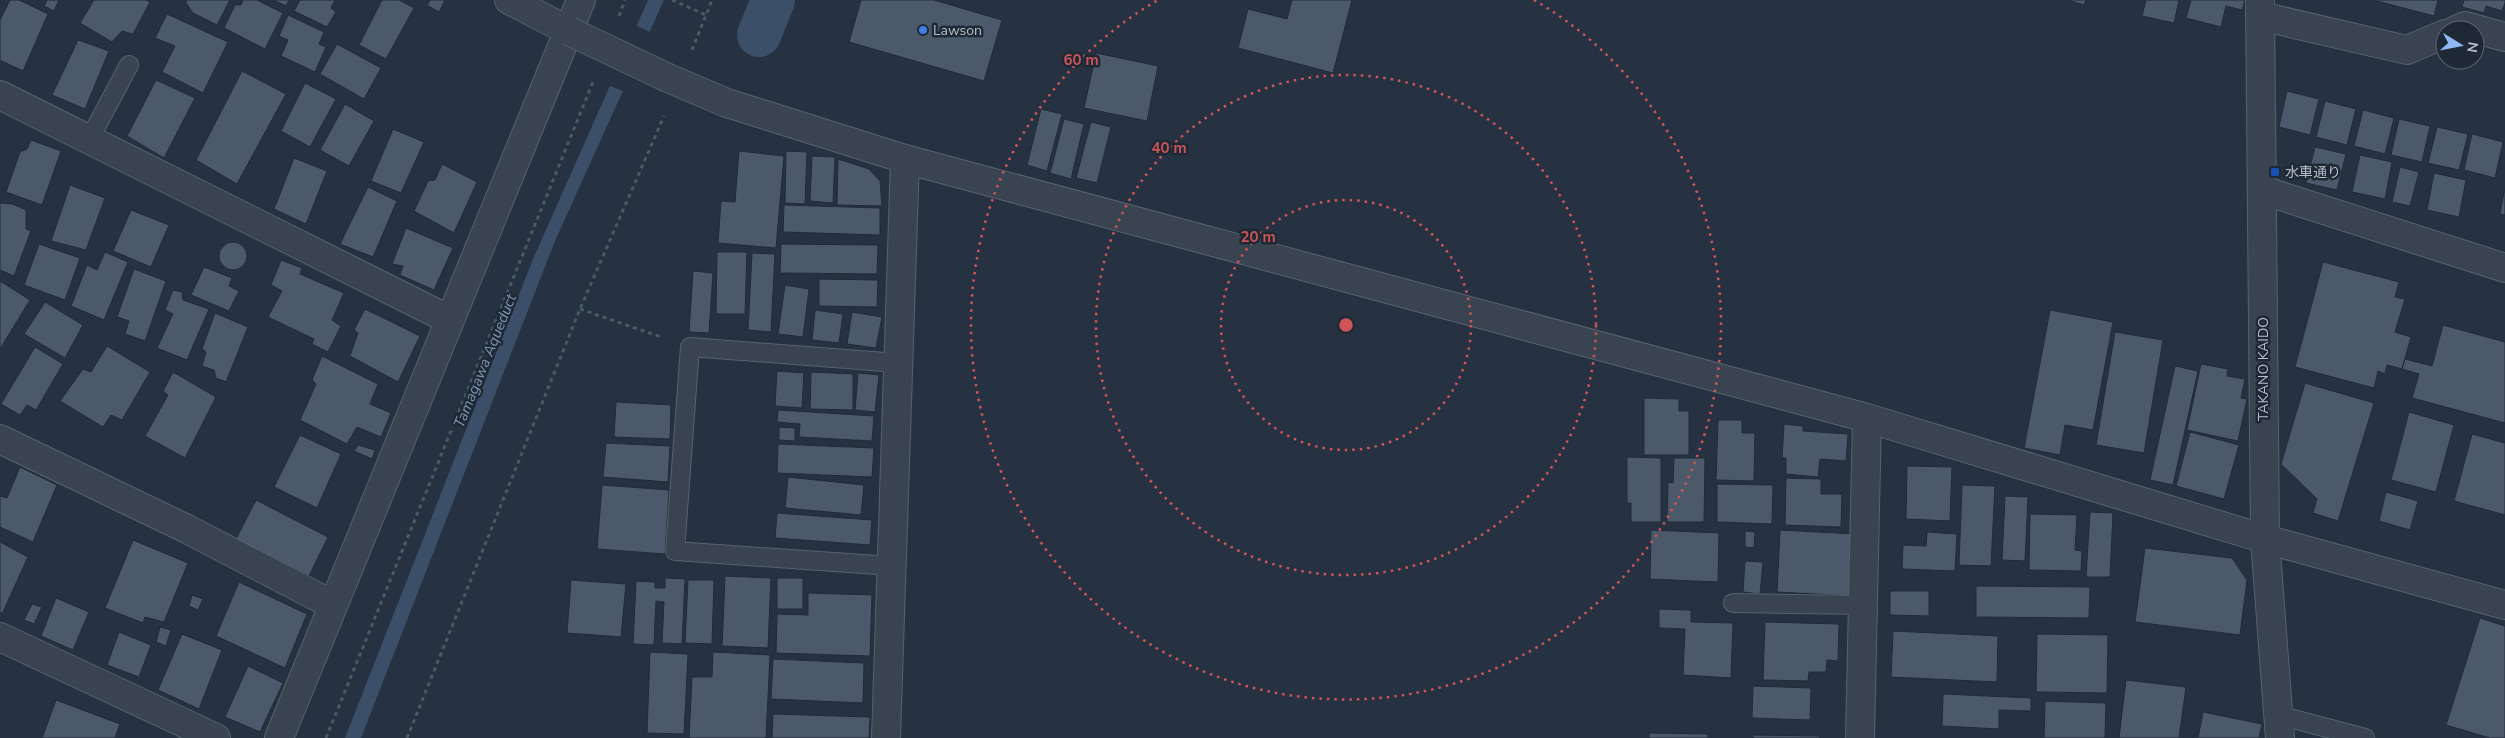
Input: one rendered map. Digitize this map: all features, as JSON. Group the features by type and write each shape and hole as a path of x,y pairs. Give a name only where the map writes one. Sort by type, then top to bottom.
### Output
{"street":[{"path":"509,0 568,31 727,103 905,158 1867,418 2264,539 2505,606"},
{"path":"279,738 581,0"},
{"path":"2260,8 2407,50 2435,38"},
{"name":"TAKANO KAIDO","path":"2260,8 2264,539 2279,727"},
{"path":"2485,32 2505,37"},
{"path":"0,96 450,320"},
{"path":"886,738 905,158"},
{"path":"2262,190 2505,268"},
{"path":"1860,738 1867,418"},
{"path":"0,438 187,528 333,605"},
{"path":"0,638 216,738"}],"lane":[{"path":"89,140 129,65"},
{"path":"892,566 675,551 690,347 898,363"},
{"path":"1733,603 1862,605"},
{"path":"2279,727 2365,738"}],"path":[{"path":"326,738 625,0"},
{"path":"672,0 706,15"},
{"path":"407,738 674,80 712,0"},
{"path":"580,309 690,347"}],"water":[{"path":"648,0 664,0 555,241 361,738 345,738 533,259"}],"pier":[{"path":"635,25 652,33 625,92 608,85"}],"building":[{"path":"10,0 19,0 48,14 23,71 0,60 0,20"},
{"path":"47,0 59,0 54,11 44,6"},
{"path":"94,0 146,0 150,2 133,34 122,31 112,42 80,23"},
{"path":"187,0 230,0 217,25 193,13 186,3"},
{"path":"243,0 257,0 283,13 265,49 224,28 235,5 241,5"},
{"path":"273,0 289,0 286,6"},
{"path":"300,0 335,0 331,8 336,12 327,27 294,11"},
{"path":"382,0 399,0 414,8 386,59 359,45"},
{"path":"430,0 445,0 439,12 427,5"},
{"path":"861,0 934,0 1002,20 984,81 849,42"},
{"path":"1292,0 1352,0 1333,73 1238,48 1248,9 1287,19"},
{"path":"2067,0 2086,0 2084,5"},
{"path":"2146,0 2179,0 2174,23 2142,16"},
{"path":"2191,0 2245,0 2242,10 2226,6 2221,27 2186,18"},
{"path":"2373,0 2438,0 2434,16"},
{"path":"2464,0 2505,0 2505,3 2502,11 2486,6 2484,13 2462,7"},
{"path":"167,14 228,42 203,93 162,72 175,46 155,38"},
{"path":"288,15 324,32 319,44 326,47 315,72 281,56 288,40 279,36"},
{"path":"78,40 109,51 85,109 52,95"},
{"path":"337,44 381,68 364,99 320,74"},
{"path":"1096,53 1158,66 1147,121 1084,108"},
{"path":"242,71 286,94 237,184 196,160"},
{"path":"156,80 195,98 164,158 127,136"},
{"path":"305,83 336,99 310,147 281,131"},
{"path":"2287,91 2319,99 2310,135 2279,127"},
{"path":"2325,101 2356,109 2347,145 2316,137"},
{"path":"345,104 374,121 349,166 320,150"},
{"path":"1041,109 1062,114 1047,171 1027,165"},
{"path":"2363,110 2394,118 2385,154 2354,146"},
{"path":"1064,119 1084,124 1071,179 1050,173"},
{"path":"2399,119 2430,126 2422,162 2391,155"},
{"path":"1091,122 1111,127 1097,183 1076,178"},
{"path":"2437,127 2468,134 2459,170 2428,163"},
{"path":"393,129 424,142 401,193 371,181"},
{"path":"2472,134 2503,142 2495,178 2464,170"},
{"path":"31,140 61,151 42,205 6,192 20,152 27,149"},
{"path":"2315,147 2346,154 2337,190 2306,183"},
{"path":"739,151 784,156 776,248 718,243 721,201 735,202"},
{"path":"786,151 807,152 805,204 785,203"},
{"path":"2360,155 2392,162 2385,199 2352,192"},
{"path":"812,156 835,157 833,203 810,201"},
{"path":"294,158 327,171 306,224 274,209"},
{"path":"838,159 869,169 880,181 882,206 837,205"},
{"path":"442,164 477,182 454,233 414,211 428,181 435,180"},
{"path":"2400,167 2419,172 2410,206 2392,202"},
{"path":"2434,173 2466,180 2459,217 2427,210"},
{"path":"70,185 105,198 86,250 51,241"},
{"path":"368,187 397,201 373,257 340,244"},
{"path":"2505,192 2505,215 2500,214"},
{"path":"0,203 13,204 26,210 26,229 31,231 14,276 0,270"},
{"path":"784,205 880,208 880,235 783,232"},
{"path":"131,210 169,225 151,267 113,251"},
{"path":"406,228 453,248 434,290 400,275 403,266 392,264"},
{"path":"233,242 243,246 247,256 243,266 233,270 223,266 219,256 223,246"},
{"path":"39,244 80,258 65,300 24,285"},
{"path":"781,244 878,245 877,274 780,273"},
{"path":"105,252 128,262 104,320 71,306 87,265 97,270"},
{"path":"717,252 747,252 745,314 716,314"},
{"path":"752,253 775,254 771,332 748,330"},
{"path":"281,260 302,268 300,274 344,293 332,320 341,326 328,352 312,344 314,339 268,317 282,291 271,285"},
{"path":"2323,262 2399,282 2395,297 2405,299 2395,332 2411,337 2402,369 2387,365 2385,374 2378,371 2374,388 2295,367"},
{"path":"204,267 232,278 229,286 239,291 229,311 191,295"},
{"path":"134,269 166,281 145,341 125,334 129,321 117,317"},
{"path":"693,271 713,273 709,333 689,332"},
{"path":"819,279 878,280 877,307 819,306"},
{"path":"0,281 30,300 0,349"},
{"path":"785,285 809,289 803,337 778,334"},
{"path":"173,290 182,292 183,300 209,309 187,360 157,348 173,314 165,310"},
{"path":"45,302 83,325 65,358 24,334"},
{"path":"365,309 420,336 398,382 350,356 358,333 354,330"},
{"path":"815,310 843,314 839,343 812,340"},
{"path":"2050,310 2113,322 2093,430 2065,425 2060,455 2024,448"},
{"path":"852,312 882,317 876,348 847,344"},
{"path":"215,313 248,327 226,382 216,378 214,370 202,366 206,352 202,349"},
{"path":"2443,325 2505,342 2505,423 2412,398 2419,374 2402,369 2405,359 2432,366"},
{"path":"2115,332 2163,340 2144,453 2096,445"},
{"path":"107,346 150,372 122,420 111,415 103,427 60,401 83,369 91,372"},
{"path":"35,347 63,364 36,410 27,405 20,415 1,404"},
{"path":"322,356 378,384 370,404 391,413 381,437 357,427 347,444 300,420 316,384 312,380"},
{"path":"2201,364 2228,369 2227,376 2245,379 2241,398 2247,399 2238,441 2187,430"},
{"path":"2175,366 2198,371 2173,485 2150,480"},
{"path":"777,371 804,373 802,408 775,406"},
{"path":"173,372 216,397 185,458 145,436 168,395 163,391"},
{"path":"811,372 853,374 853,410 810,409"},
{"path":"858,373 879,375 875,412 855,410"},
{"path":"2305,383 2374,403 2338,521 2313,513 2317,499 2281,464"},
{"path":"1644,398 1679,399 1679,411 1689,411 1689,455 1644,455"},
{"path":"616,402 671,405 670,439 614,437"},
{"path":"778,410 874,416 872,441 799,437 800,424 777,422"},
{"path":"2409,412 2454,425 2436,492 2391,480"},
{"path":"1718,420 1742,420 1742,433 1755,433 1754,481 1716,480"},
{"path":"1784,424 1803,426 1803,431 1848,434 1846,461 1820,459 1818,477 1786,474 1786,458 1782,458"},
{"path":"779,427 795,428 795,441 779,440"},
{"path":"2190,432 2239,445 2224,499 2176,486"},
{"path":"2472,434 2505,443 2505,515 2454,501"},
{"path":"300,435 341,454 317,508 274,487"},
{"path":"606,443 670,446 668,482 603,477"},
{"path":"778,444 874,448 872,477 777,473"},
{"path":"358,445 375,450 372,459 354,451"},
{"path":"1627,457 1661,458 1661,522 1631,522 1631,503 1627,503"},
{"path":"1674,458 1705,458 1704,522 1667,522 1668,482 1673,483"},
{"path":"1907,466 1952,467 1950,521 1906,519"},
{"path":"20,467 57,485 33,542 0,527 0,496 7,498"},
{"path":"788,477 864,485 861,515 785,508"},
{"path":"1786,478 1821,479 1821,494 1842,494 1841,527 1785,525"},
{"path":"1717,484 1773,485 1772,524 1717,522"},
{"path":"602,485 669,490 665,554 597,549"},
{"path":"1962,485 1995,486 1991,566 1959,565"},
{"path":"2386,492 2418,501 2410,530 2379,521"},
{"path":"2005,496 2028,497 2025,561 2002,560"},
{"path":"256,500 328,537 309,576 236,539"},
{"path":"2090,512 2113,513 2110,577 2086,577"},
{"path":"777,513 872,520 870,545 775,538"},
{"path":"2030,514 2077,515 2075,550 2082,551 2081,571 2029,570"},
{"path":"1651,530 1719,533 1718,582 1650,579"},
{"path":"1780,530 1855,534 1852,596 1777,592"},
{"path":"1745,531 1755,532 1754,548 1745,547"},
{"path":"1927,532 1957,534 1955,571 1902,569 1903,545 1926,546"},
{"path":"133,540 188,563 164,622 145,617 143,623 105,608"},
{"path":"0,542 28,557 2,614 0,612"},
{"path":"2145,548 2232,558 2247,580 2240,635 2135,622"},
{"path":"1745,561 1763,562 1760,594 1743,592"},
{"path":"725,576 771,578 768,648 722,646"},
{"path":"665,578 685,579 682,644 662,643 664,602 656,601 654,645 633,644 636,581 655,582 655,588 665,588"},
{"path":"777,578 803,578 803,609 777,609"},
{"path":"571,580 626,584 621,637 567,633"},
{"path":"688,580 714,580 712,644 685,643"},
{"path":"239,582 307,614 285,668 216,636"},
{"path":"1976,586 2090,587 2089,618 1976,617"},
{"path":"1890,591 1929,591 1929,616 1890,615"},
{"path":"808,593 872,595 870,656 776,653 777,614 808,615"},
{"path":"192,595 203,599 198,610 189,606"},
{"path":"56,598 89,612 73,650 41,636"},
{"path":"32,604 42,607 34,624 24,620"},
{"path":"1659,609 1691,610 1691,622 1733,623 1731,678 1683,675 1685,629 1659,628"},
{"path":"2480,618 2505,626 2505,738 2490,738 2446,725"},
{"path":"1765,622 1839,624 1838,661 1827,660 1826,672 1809,672 1808,681 1763,680"},
{"path":"160,627 171,630 166,646 156,642"},
{"path":"1893,631 1998,636 1997,682 1891,677"},
{"path":"119,632 151,645 139,677 107,665"},
{"path":"182,634 222,650 199,709 158,690"},
{"path":"2037,634 2108,635 2107,693 2036,692"},
{"path":"650,652 688,654 684,734 647,733"},
{"path":"713,652 770,655 766,738 689,738 692,677 712,677"},
{"path":"773,659 864,663 863,703 771,699"},
{"path":"248,666 283,683 260,732 225,717"},
{"path":"2126,680 2186,687 2179,738 2119,738"},
{"path":"1753,686 1811,688 1810,720 1752,718"},
{"path":"1943,694 2031,698 2031,711 1999,710 1999,729 1942,726"},
{"path":"56,700 120,724 115,738 42,738"},
{"path":"2045,701 2106,703 2105,738 2044,738"},
{"path":"2203,712 2262,724 2259,738 2198,738"},
{"path":"773,714 870,717 869,738 772,738"},
{"path":"1649,733 1708,734 1708,738 1649,738"},
{"path":"1753,735 1820,736 1820,738 1753,738"}],"waterway":[{"path":"759,35 773,0"}],"place":[{"name":"Lawson","path":"923,30"},
{"name":"水車通り","path":"2275,172"}],"water label":[{"name":"Tamagawa Aqueduct","path":"485,361"}]}
